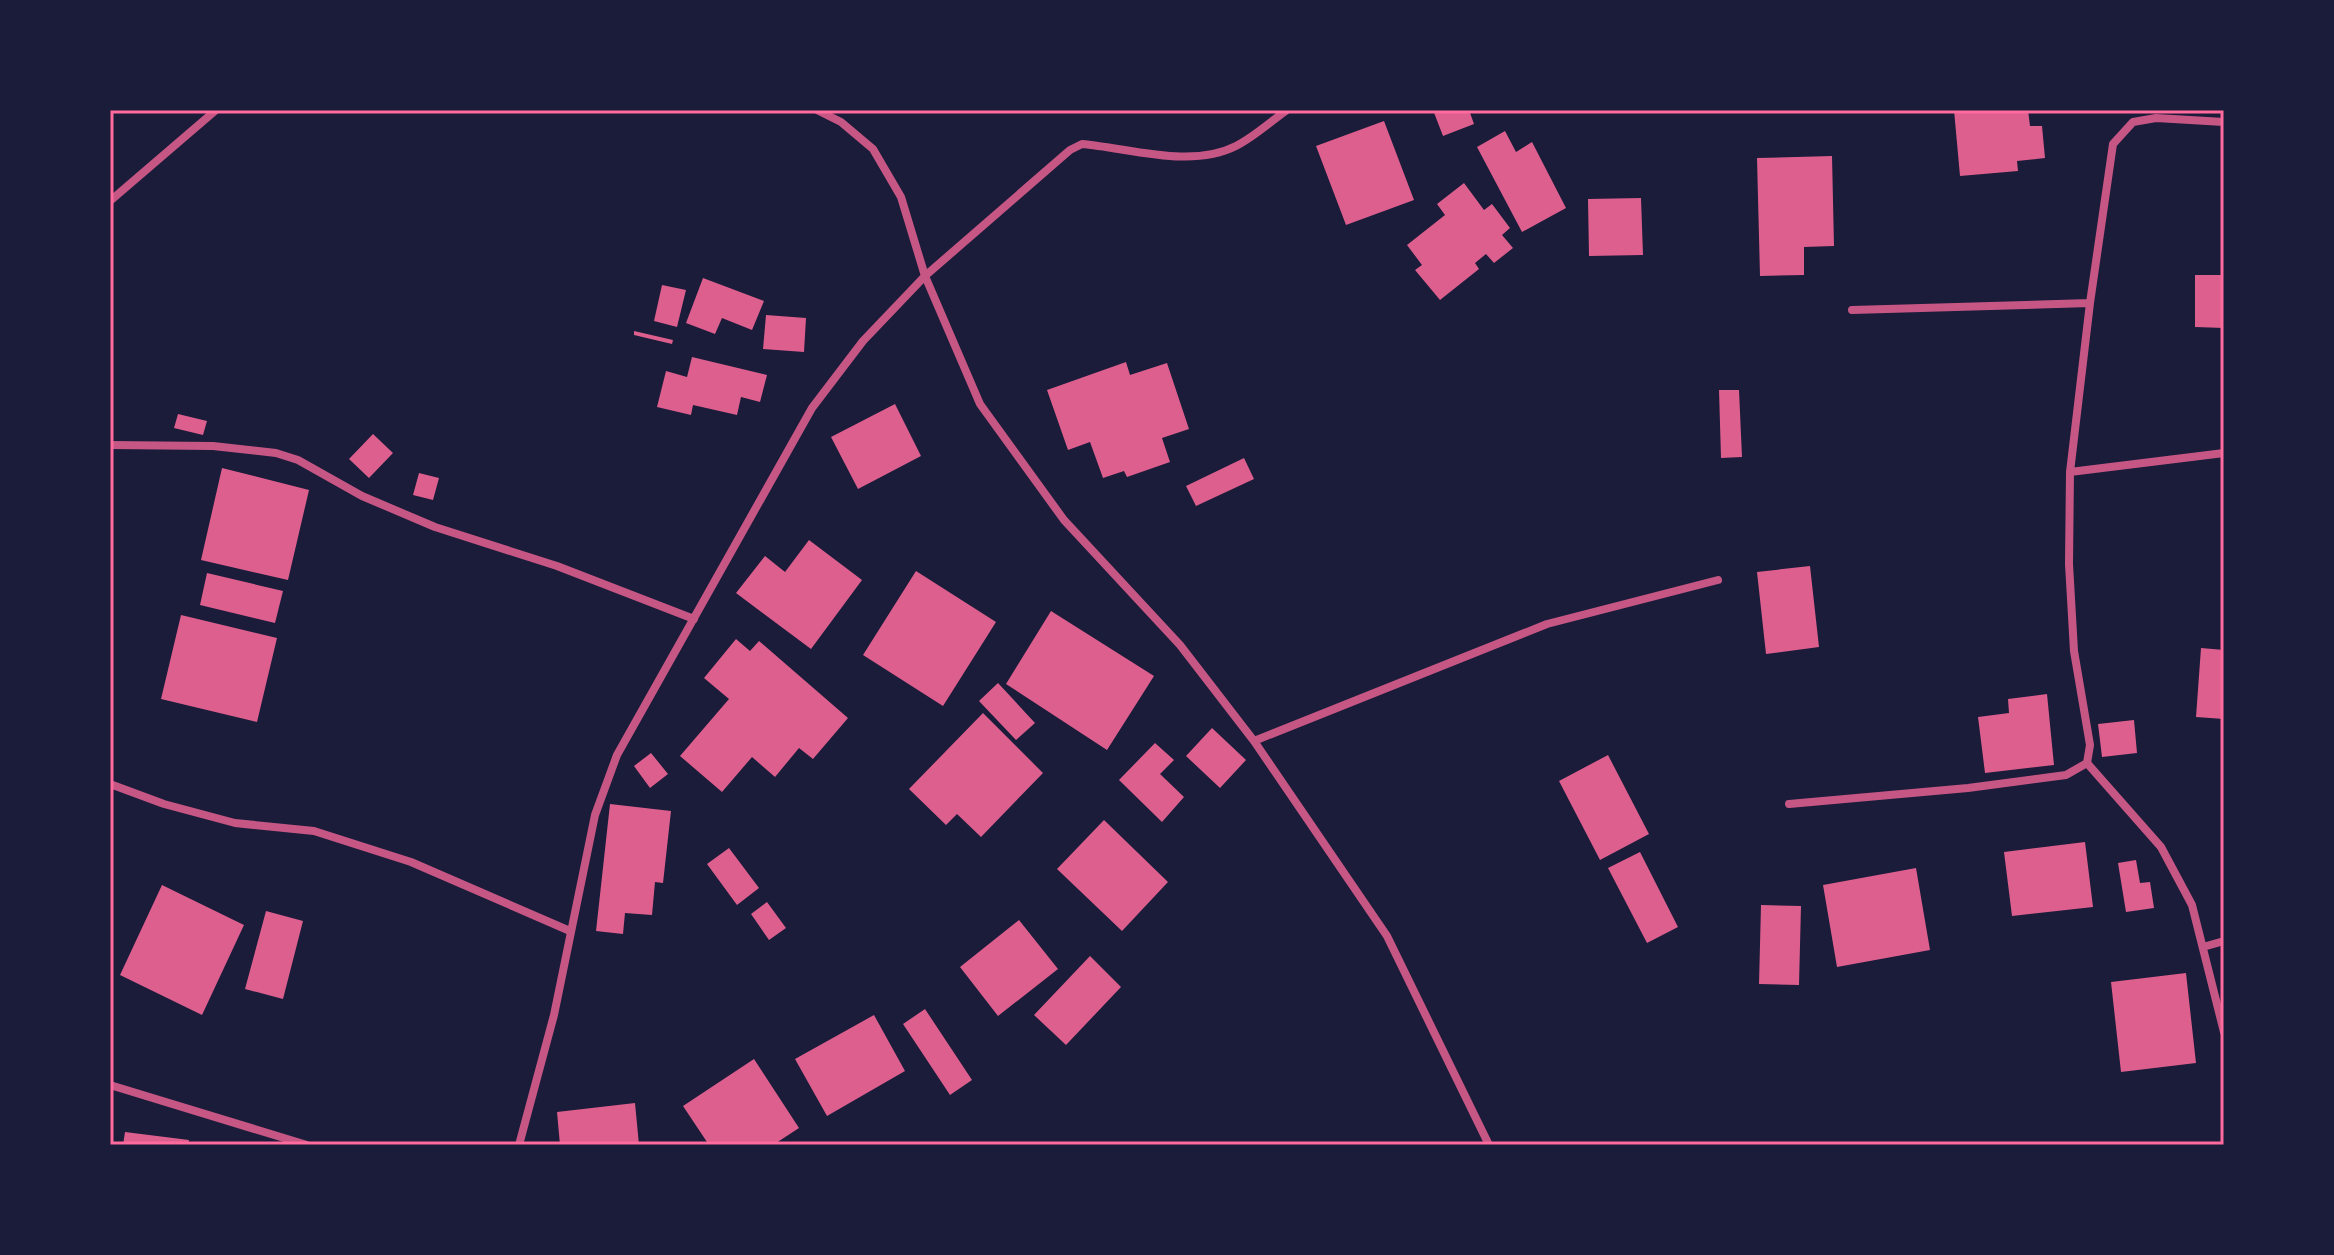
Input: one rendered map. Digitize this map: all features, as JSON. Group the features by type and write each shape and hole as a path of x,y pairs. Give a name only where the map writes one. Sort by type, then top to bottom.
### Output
{"street":[{"path":"110,201 216,110"},
{"path":"817,110 841,122 873,149 901,197 925,276 980,404 1064,520 1180,645 1254,741 1387,936 1489,1145"},
{"path":"519,1145 554,1015 595,815 617,755 812,408 863,341 925,276 1070,150 1082,144 1182,156 1208,154 1235,147 1287,110"},
{"path":"2087,763 2090,745 2074,651 2070,472 2113,144 2133,122 2156,118 2224,122"},
{"path":"1852,310 2090,303"},
{"path":"110,445 213,446 276,453 298,460 362,496 435,527 557,566 694,619"},
{"path":"2070,472 2224,453"},
{"path":"1254,741 1547,624 1718,580"},
{"path":"1789,804 1968,788 2066,775 2087,763"},
{"path":"2087,763 2161,847 2192,905 2224,1032"},
{"path":"110,784 164,804 235,823 314,831 411,862 570,931"},
{"path":"2203,947 2224,941"},
{"path":"110,1085 307,1145"}],"building":[{"path":"1433,110 1469,110 1474,124 1443,136"},
{"path":"1954,110 2028,110 2030,126 2042,126 2045,158 2017,161 2018,171 1960,176"},
{"path":"1384,121 1414,200 1346,225 1316,146"},
{"path":"1505,131 1516,152 1532,142 1566,208 1522,232 1477,147"},
{"path":"1832,156 1834,246 1804,247 1804,275 1760,276 1757,158"},
{"path":"1464,183 1484,210 1492,204 1510,228 1502,235 1513,248 1494,263 1486,254 1475,263 1479,269 1440,300 1415,270 1422,265 1407,245 1445,215 1437,204"},
{"path":"1641,198 1643,255 1589,256 1588,199"},
{"path":"2195,275 2224,275 2224,328 2195,327"},
{"path":"703,278 764,301 752,330 722,318 715,334 686,323"},
{"path":"662,285 686,290 677,327 654,321"},
{"path":"766,315 806,318 804,352 763,349"},
{"path":"634,331 673,340 672,344 634,335"},
{"path":"692,357 767,375 760,402 741,397 737,415 693,405 691,415 657,407 666,371 687,377"},
{"path":"1126,362 1130,375 1167,363 1189,429 1162,438 1170,462 1127,477 1124,471 1103,478 1090,442 1068,450 1047,390"},
{"path":"1719,390 1739,390 1742,457 1721,458"},
{"path":"895,404 921,456 858,489 831,437"},
{"path":"178,414 207,421 203,435 174,428"},
{"path":"373,434 393,453 369,478 349,459"},
{"path":"1244,458 1254,479 1196,506 1186,486"},
{"path":"222,468 309,490 288,580 201,560"},
{"path":"419,473 439,478 433,500 413,495"},
{"path":"809,540 862,580 811,649 736,593 765,556 785,572"},
{"path":"1810,566 1819,647 1766,654 1757,572"},
{"path":"916,571 996,622 943,706 863,655"},
{"path":"207,573 283,591 275,623 200,605"},
{"path":"1051,611 1154,676 1107,750 1006,684"},
{"path":"181,615 277,638 257,722 161,699"},
{"path":"736,639 750,651 759,641 848,718 813,759 799,748 775,777 752,757 722,792 680,756 729,699 704,678"},
{"path":"2201,648 2224,650 2224,719 2196,717"},
{"path":"998,683 1035,723 1016,740 979,701"},
{"path":"2047,694 2054,765 1985,773 1978,717 2009,713 2008,699"},
{"path":"983,713 1043,773 981,837 957,814 946,825 909,789"},
{"path":"2134,720 2137,753 2102,757 2098,724"},
{"path":"1212,728 1246,760 1220,788 1186,756"},
{"path":"1155,743 1174,760 1160,774 1184,797 1162,822 1119,780"},
{"path":"651,753 668,774 650,788 634,766"},
{"path":"1608,755 1649,834 1600,860 1559,781"},
{"path":"610,804 671,811 663,883 655,882 652,915 625,913 623,934 596,931"},
{"path":"1104,820 1168,882 1122,931 1057,869"},
{"path":"2085,842 2093,907 2012,916 2004,852"},
{"path":"729,848 759,888 737,905 707,864"},
{"path":"1640,852 1678,927 1647,943 1608,868"},
{"path":"2136,860 2140,883 2150,882 2154,908 2126,912 2118,863"},
{"path":"1916,868 1930,950 1837,967 1823,885"},
{"path":"162,885 244,925 202,1015 120,975"},
{"path":"767,902 786,928 769,940 751,914"},
{"path":"1761,905 1801,906 1799,985 1759,984"},
{"path":"266,911 303,921 283,999 245,989"},
{"path":"1019,920 1058,969 998,1016 960,967"},
{"path":"1090,956 1121,987 1066,1045 1034,1015"},
{"path":"2186,973 2196,1063 2121,1072 2111,982"},
{"path":"925,1009 972,1080 950,1095 903,1024"},
{"path":"874,1015 905,1071 827,1116 795,1059"},
{"path":"754,1059 799,1128 773,1145 709,1145 683,1106"},
{"path":"635,1103 639,1145 560,1145 557,1112"},
{"path":"125,1132 189,1140 188,1145 123,1145"}]}
